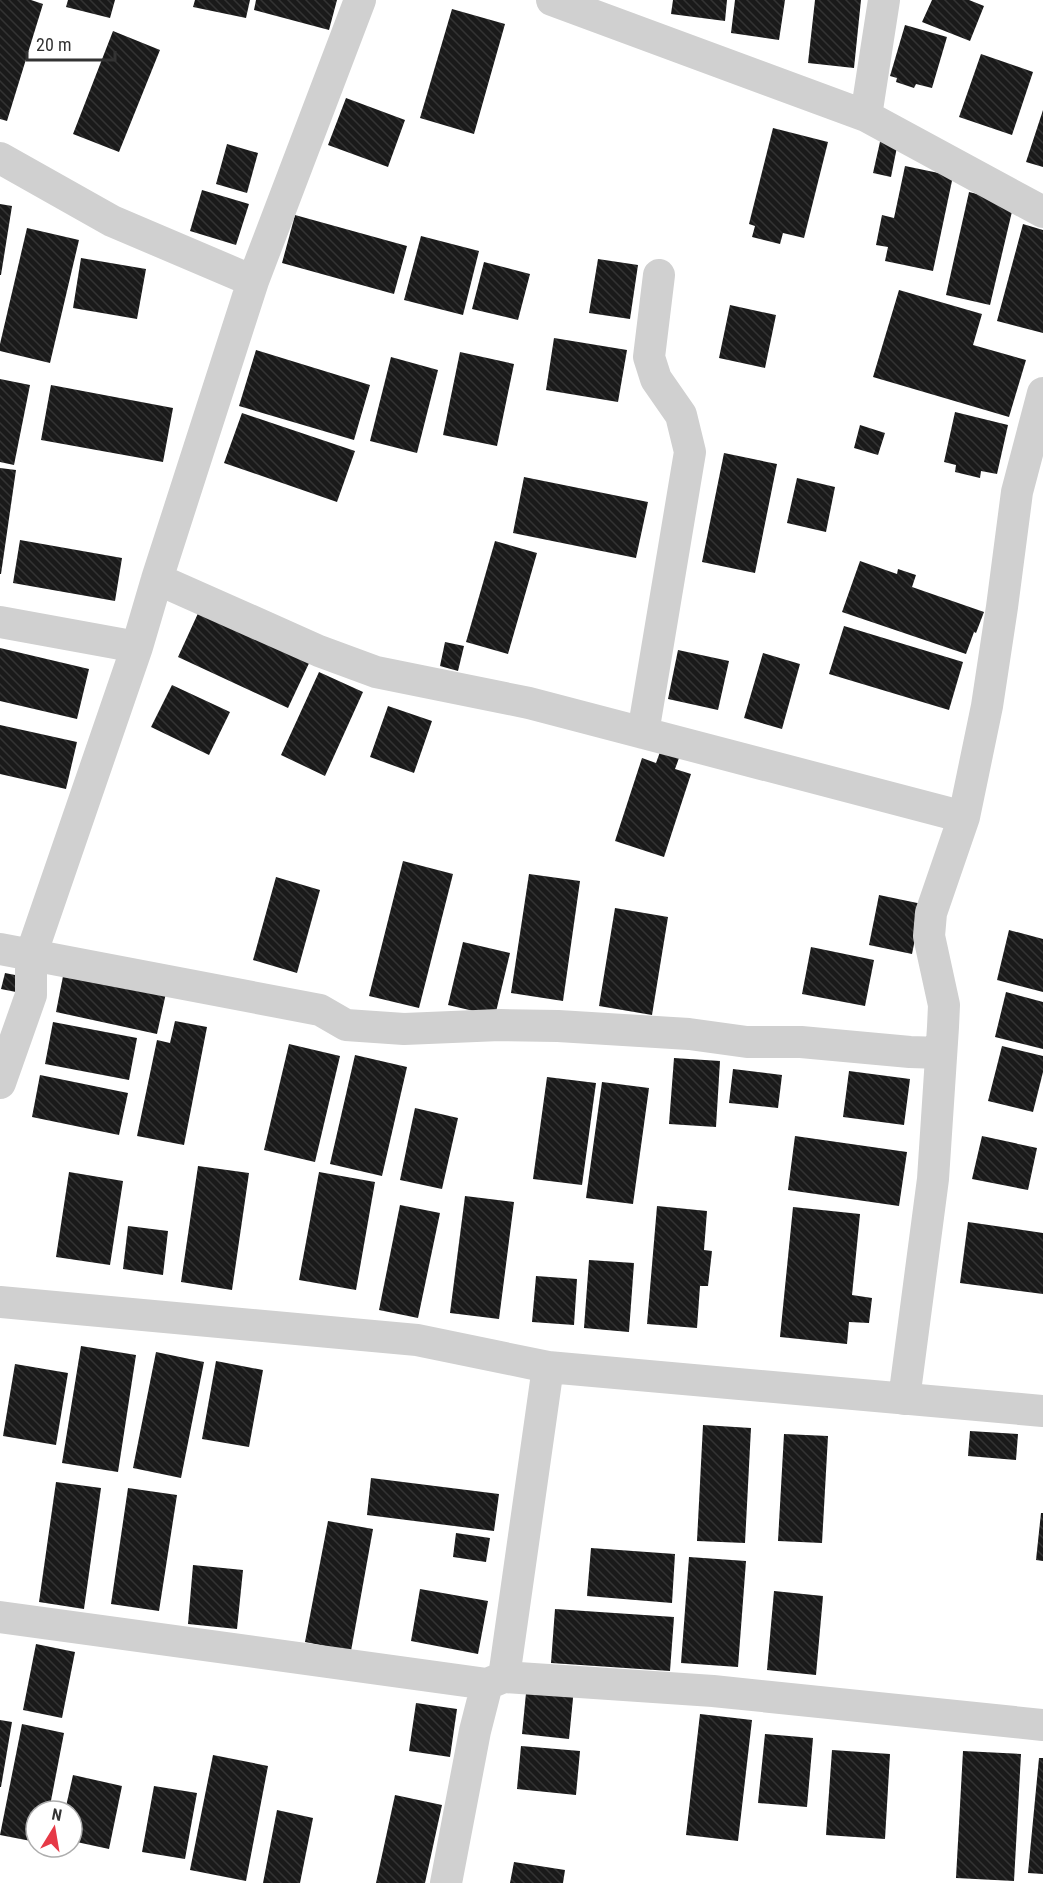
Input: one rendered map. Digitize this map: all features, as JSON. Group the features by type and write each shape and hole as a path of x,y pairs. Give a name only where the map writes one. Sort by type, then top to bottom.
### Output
{"street":[{"path":"0,1083 31,995 32,955 137,646 253,281 360,0"},
{"path":"552,0 866,116 1043,212"},
{"path":"866,116 884,0"},
{"path":"0,158 112,221 253,281"},
{"path":"643,733 690,452 681,415 656,379 649,357 659,275"},
{"path":"904,1399 933,1179 944,1005 929,936 931,913 964,817 989,695 1017,492 1043,393"},
{"path":"157,579 319,651 376,672 529,703 964,817"},
{"path":"0,622 137,646"},
{"path":"0,949 320,1010 346,1025 404,1029 500,1025 558,1026 689,1034 747,1042 801,1042 941,1053"},
{"path":"0,1302 417,1340 548,1367 1043,1411"},
{"path":"446,1883 475,1731 495,1681 548,1367"},
{"path":"0,1617 495,1681 713,1691 1043,1725"}],"building":[{"path":"0,0 31,0 43,4 7,121 0,119"},
{"path":"68,0 115,0 110,18 66,7"},
{"path":"195,0 250,0 246,18 193,7"},
{"path":"256,0 337,0 329,30 254,10"},
{"path":"673,0 727,0 725,21 671,14"},
{"path":"735,0 785,0 779,40 731,33"},
{"path":"815,0 861,0 854,68 808,63"},
{"path":"932,0 969,0 984,6 970,41 922,22"},
{"path":"452,9 505,24 474,134 420,118"},
{"path":"905,25 947,37 932,88 916,84 914,88 896,82 897,78 890,76"},
{"path":"113,31 160,50 119,152 73,134"},
{"path":"981,54 1033,72 1012,135 959,117"},
{"path":"346,98 405,120 388,167 328,145"},
{"path":"1043,110 1043,167 1026,162"},
{"path":"773,128 828,142 804,238 783,233 780,244 752,237 755,226 749,224"},
{"path":"882,133 899,137 891,177 873,173"},
{"path":"227,144 258,153 247,193 216,184"},
{"path":"905,166 953,176 933,271 885,261 888,247 876,245 882,215 894,218"},
{"path":"202,190 249,204 236,245 190,231"},
{"path":"969,192 1014,203 990,305 946,295"},
{"path":"0,204 12,206 1,275 0,275"},
{"path":"295,215 407,246 394,294 282,263"},
{"path":"1023,224 1043,230 1043,333 997,321"},
{"path":"27,228 79,240 50,363 0,351"},
{"path":"421,236 479,251 463,315 404,300"},
{"path":"81,258 146,269 137,319 73,308"},
{"path":"598,259 638,265 630,319 589,313"},
{"path":"484,262 530,274 518,320 472,309"},
{"path":"899,290 982,314 973,345 1026,360 1009,417 873,377"},
{"path":"730,305 776,315 765,368 719,358"},
{"path":"554,338 627,350 618,402 546,390"},
{"path":"256,350 370,385 354,440 239,406"},
{"path":"460,352 514,364 497,446 443,435"},
{"path":"391,357 438,370 417,453 370,441"},
{"path":"0,379 30,385 14,465 0,462"},
{"path":"51,385 173,408 163,462 41,440"},
{"path":"955,412 1008,425 997,474 981,471 980,478 955,472 956,465 944,462"},
{"path":"242,413 355,451 337,502 224,463"},
{"path":"860,425 885,433 878,455 854,448"},
{"path":"724,453 777,464 755,573 702,562"},
{"path":"0,468 16,470 1,574 0,574"},
{"path":"524,477 648,502 636,558 513,533"},
{"path":"797,478 835,487 826,532 787,523"},
{"path":"20,540 122,558 115,601 13,583"},
{"path":"495,541 537,553 508,654 466,642"},
{"path":"860,561 897,574 898,569 916,575 912,587 984,612 966,654 842,612"},
{"path":"200,609 311,659 288,708 178,657"},
{"path":"844,626 963,662 949,710 829,674"},
{"path":"445,642 464,646 458,671 440,666"},
{"path":"0,648 89,669 77,719 0,701"},
{"path":"678,650 729,661 718,710 668,699"},
{"path":"763,653 800,664 782,729 744,718"},
{"path":"319,672 363,692 325,776 281,755"},
{"path":"172,685 230,712 209,755 151,727"},
{"path":"388,706 432,721 414,773 370,757"},
{"path":"0,725 77,742 66,789 0,774"},
{"path":"660,752 679,758 675,769 691,774 664,857 615,841 642,758 656,763"},
{"path":"403,861 453,874 419,1008 369,996"},
{"path":"529,874 580,881 563,1001 511,993"},
{"path":"276,877 320,890 297,973 253,960"},
{"path":"879,895 922,904 912,954 869,945"},
{"path":"615,908 668,917 652,1015 599,1006"},
{"path":"1009,930 1043,939 1043,992 997,980"},
{"path":"463,942 510,953 495,1016 448,1005"},
{"path":"811,947 874,960 865,1006 802,994"},
{"path":"64,971 166,993 157,1034 56,1012"},
{"path":"5,973 20,976 16,992 1,989"},
{"path":"1006,992 1043,1002 1043,1049 995,1037"},
{"path":"175,1021 207,1027 184,1145 137,1136 157,1040 170,1043"},
{"path":"53,1022 137,1038 129,1080 45,1064"},
{"path":"289,1044 340,1056 315,1162 264,1150"},
{"path":"1002,1046 1043,1056 1043,1072 1033,1112 988,1101"},
{"path":"355,1055 407,1067 382,1176 330,1164"},
{"path":"674,1058 720,1061 716,1127 669,1124"},
{"path":"733,1069 782,1075 778,1108 729,1103"},
{"path":"849,1071 910,1079 904,1125 843,1117"},
{"path":"40,1075 128,1093 119,1135 32,1117"},
{"path":"547,1077 596,1083 582,1185 533,1179"},
{"path":"602,1082 649,1088 633,1204 586,1198"},
{"path":"415,1108 458,1118 442,1189 400,1180"},
{"path":"795,1136 907,1152 899,1206 788,1190"},
{"path":"982,1136 1037,1148 1028,1190 972,1179"},
{"path":"198,1166 249,1173 232,1290 181,1282"},
{"path":"69,1172 123,1181 110,1265 56,1257"},
{"path":"319,1172 375,1182 356,1290 299,1280"},
{"path":"465,1196 514,1202 499,1319 450,1313"},
{"path":"400,1205 440,1213 418,1318 379,1310"},
{"path":"657,1206 707,1211 704,1250 712,1251 708,1286 700,1286 697,1328 647,1324"},
{"path":"793,1207 860,1214 852,1295 872,1298 869,1323 849,1322 847,1344 780,1337"},
{"path":"968,1222 1043,1233 1043,1294 960,1283"},
{"path":"128,1226 168,1231 163,1275 123,1269"},
{"path":"589,1260 634,1263 629,1332 584,1328"},
{"path":"536,1276 577,1279 574,1325 532,1322"},
{"path":"81,1346 136,1355 118,1472 62,1463"},
{"path":"156,1352 204,1362 181,1478 133,1468"},
{"path":"216,1361 263,1370 249,1447 202,1439"},
{"path":"15,1364 68,1373 56,1445 3,1436"},
{"path":"703,1425 751,1428 745,1543 697,1541"},
{"path":"970,1431 1018,1434 1016,1460 968,1456"},
{"path":"784,1434 828,1436 822,1543 778,1541"},
{"path":"371,1478 499,1494 494,1531 367,1515"},
{"path":"56,1482 101,1488 84,1609 39,1602"},
{"path":"128,1488 177,1495 159,1611 111,1604"},
{"path":"1041,1513 1043,1513 1043,1561 1036,1560"},
{"path":"328,1521 373,1529 351,1651 305,1642"},
{"path":"456,1533 490,1538 486,1562 453,1557"},
{"path":"591,1548 675,1554 672,1603 587,1596"},
{"path":"689,1557 746,1561 738,1667 681,1663"},
{"path":"193,1565 243,1570 237,1629 188,1624"},
{"path":"420,1589 488,1601 478,1654 411,1641"},
{"path":"774,1591 823,1596 816,1675 767,1670"},
{"path":"555,1609 674,1617 670,1671 551,1663"},
{"path":"36,1644 75,1652 62,1718 23,1710"},
{"path":"527,1683 574,1688 569,1739 522,1734"},
{"path":"416,1703 457,1709 450,1757 409,1751"},
{"path":"700,1714 752,1720 738,1841 686,1835"},
{"path":"0,1720 12,1722 1,1787 0,1787"},
{"path":"22,1724 64,1733 51,1799 24,1799 24,1840 0,1835"},
{"path":"765,1734 813,1738 807,1807 758,1803"},
{"path":"521,1746 580,1751 576,1795 517,1789"},
{"path":"832,1750 890,1754 885,1839 826,1835"},
{"path":"963,1751 1021,1754 1014,1881 956,1878"},
{"path":"213,1755 268,1766 246,1881 190,1870"},
{"path":"1039,1758 1043,1758 1043,1874 1028,1873"},
{"path":"73,1775 122,1786 109,1849 84,1844 84,1799 68,1799"},
{"path":"154,1786 197,1793 185,1859 142,1852"},
{"path":"395,1795 442,1805 425,1883 376,1883"},
{"path":"277,1810 313,1818 300,1883 263,1883"},
{"path":"514,1862 565,1870 563,1883 510,1883"}]}
